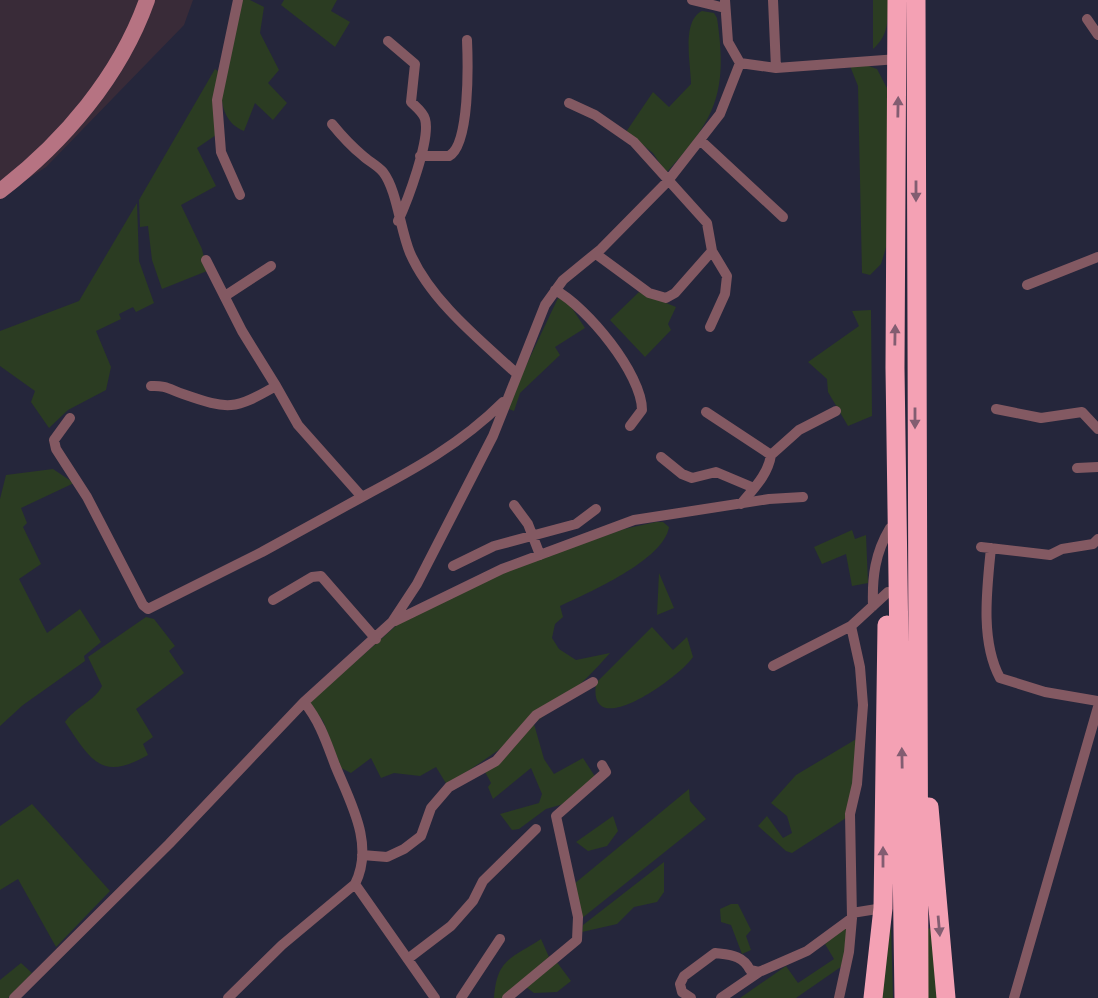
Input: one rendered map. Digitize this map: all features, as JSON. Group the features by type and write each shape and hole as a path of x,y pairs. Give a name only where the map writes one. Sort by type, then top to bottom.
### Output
{"highway":[{"path":"873,998 883,908 895,368 897,0"},
{"path":"916,0 915,540 919,998"},
{"path":"895,368 904,998"},
{"path":"915,540 928,794 946,998"}],"street":[{"path":"0,191 59,139 90,103 116,64 147,0"},
{"path":"239,0 216,100 221,152 240,195"},
{"path":"692,0 725,4 728,42 740,63"},
{"path":"773,0 776,68"},
{"path":"1087,19 1098,35"},
{"path":"420,156 449,156 459,146 469,85 467,40"},
{"path":"388,41 415,64 411,102 423,114 426,124 414,184 398,221"},
{"path":"740,63 776,68 898,59"},
{"path":"14,998 169,844 304,702 392,622 417,584 493,436 545,304 563,280 596,254 667,182 720,114 740,63"},
{"path":"569,103 595,115 634,142 651,158 667,182 707,223 712,251 727,276 725,294 710,327"},
{"path":"332,124 364,158 382,171 396,203 398,221 411,256 430,286 472,332 517,374"},
{"path":"700,140 783,217"},
{"path":"596,254 649,292 666,298 675,293 712,251"},
{"path":"1027,285 1098,257"},
{"path":"205,260 298,425 362,497"},
{"path":"225,296 271,266"},
{"path":"555,290 577,304 591,320 639,390 642,410 630,426"},
{"path":"151,386 169,387 216,404 239,406 276,386"},
{"path":"69,418 54,440 56,449 73,472 133,588 148,609 185,593 434,458 474,431 505,400"},
{"path":"996,409 1041,418 1082,412 1098,429"},
{"path":"741,504 769,465 771,455 799,430 836,411"},
{"path":"706,412 771,455"},
{"path":"661,457 682,474 692,478 716,472 754,488"},
{"path":"1077,468 1098,467"},
{"path":"392,622 502,569 651,515 681,514 803,497"},
{"path":"514,505 528,523 531,537 540,555"},
{"path":"453,566 494,546 576,524 596,509"},
{"path":"873,606 876,560 880,545 890,528"},
{"path":"1098,539 1093,544 1062,549 1050,555 986,548 988,620 995,668 1000,678 1035,689 1098,701"},
{"path":"272,600 312,577 321,576 376,639"},
{"path":"773,666 851,626 888,592"},
{"path":"839,998 846,971 852,916 850,814 857,784 863,705 860,667 851,626"},
{"path":"362,855 387,857 404,849 421,835 431,808 449,787 495,761 536,715 593,682"},
{"path":"228,998 282,945 355,884 361,873 362,855 354,802 318,719 304,702"},
{"path":"1014,998 1098,707"},
{"path":"508,998 577,940 578,917 556,816 606,772 602,765"},
{"path":"409,958 451,926 473,901 483,881 536,829"},
{"path":"355,884 435,998"},
{"path":"721,998 759,972 807,951 852,916 883,908"},
{"path":"461,998 500,939"},
{"path":"691,998 682,992 680,984 684,976 715,953 738,957 746,961 750,970 759,972"}],"shaded area":[{"path":"0,0 193,0 184,25 46,167 0,197"}],"green space":[{"path":"242,0 250,0 264,7 260,33 279,70 268,83 287,103 273,120 255,103 244,131 231,122 223,108 221,91 227,52"},
{"path":"284,0 337,0 331,11 350,22 335,47 281,5"},
{"path":"873,0 888,0 888,7 885,33 873,49"},
{"path":"702,11 714,13 717,18 721,66 719,85 707,120 666,173 653,153 626,132 653,92 669,107 691,84 689,33 695,16"},
{"path":"866,65 877,69 890,94 888,241 881,264 870,275 862,273 858,86 850,66"},
{"path":"215,69 218,71 216,135 197,148 216,186 181,205 202,249 207,271 162,289 152,260 148,226 140,227 139,200"},
{"path":"137,203 139,261 154,303 136,312 133,307 119,314 121,319 96,331 111,367 106,390 68,410 49,428 31,402 35,391 0,366 0,331 79,301"},
{"path":"639,292 676,307 668,324 671,330 645,357 610,320"},
{"path":"558,298 568,302 585,328 555,347 560,355 520,393 514,411 506,408"},
{"path":"871,310 872,416 848,426 828,392 827,379 808,362 859,326 852,311"},
{"path":"53,469 74,483 21,508 27,523 23,527 41,564 19,579 47,633 80,609 101,642 84,656 85,661 23,705 0,726 0,499 6,475"},
{"path":"663,522 669,527 664,539 654,551 623,574 560,606 563,617 555,624 552,638 559,649 576,660 610,653 554,708 447,785 436,767 420,776 394,773 381,778 371,758 351,773 341,768 323,721 309,703 399,623 506,571 624,529"},
{"path":"852,530 855,539 866,535 868,583 852,586 846,554 822,564 814,547"},
{"path":"659,573 674,608 657,615"},
{"path":"146,617 154,619 175,646 169,651 184,673 136,709 153,737 143,744 148,755 119,767 108,766 90,756 65,722 95,696 102,686 88,657"},
{"path":"652,627 673,650 687,637 693,657 655,690 620,707 606,708 597,700 596,683"},
{"path":"534,724 544,759 554,774 583,758 596,778 567,803 546,809 519,829 512,830 500,814 539,803 542,794 531,768 493,799 488,787 491,783 484,770"},
{"path":"858,738 857,762 846,818 792,853 786,851 758,826 767,816 783,838 792,833 787,816 771,803 796,775"},
{"path":"689,789 690,801 706,819 581,919 574,884"},
{"path":"32,804 110,891 56,947 18,879 0,890 0,826"},
{"path":"613,816 618,831 607,846 588,851 576,842"},
{"path":"664,862 664,892 657,902 634,907 617,924 582,932 583,925"},
{"path":"738,904 751,930 746,936 751,950 742,954 731,925 721,922 720,909"},
{"path":"849,924 845,964 796,998 740,998 786,966 798,983 834,959 825,944"},
{"path":"891,924 893,998 881,998"},
{"path":"931,928 940,998 928,998 927,929"},
{"path":"541,939 549,957 502,998 494,998 502,967 513,956"},
{"path":"556,961 571,981 557,992 534,993 526,987"},
{"path":"21,963 32,973 8,998 0,998 0,980"}]}
